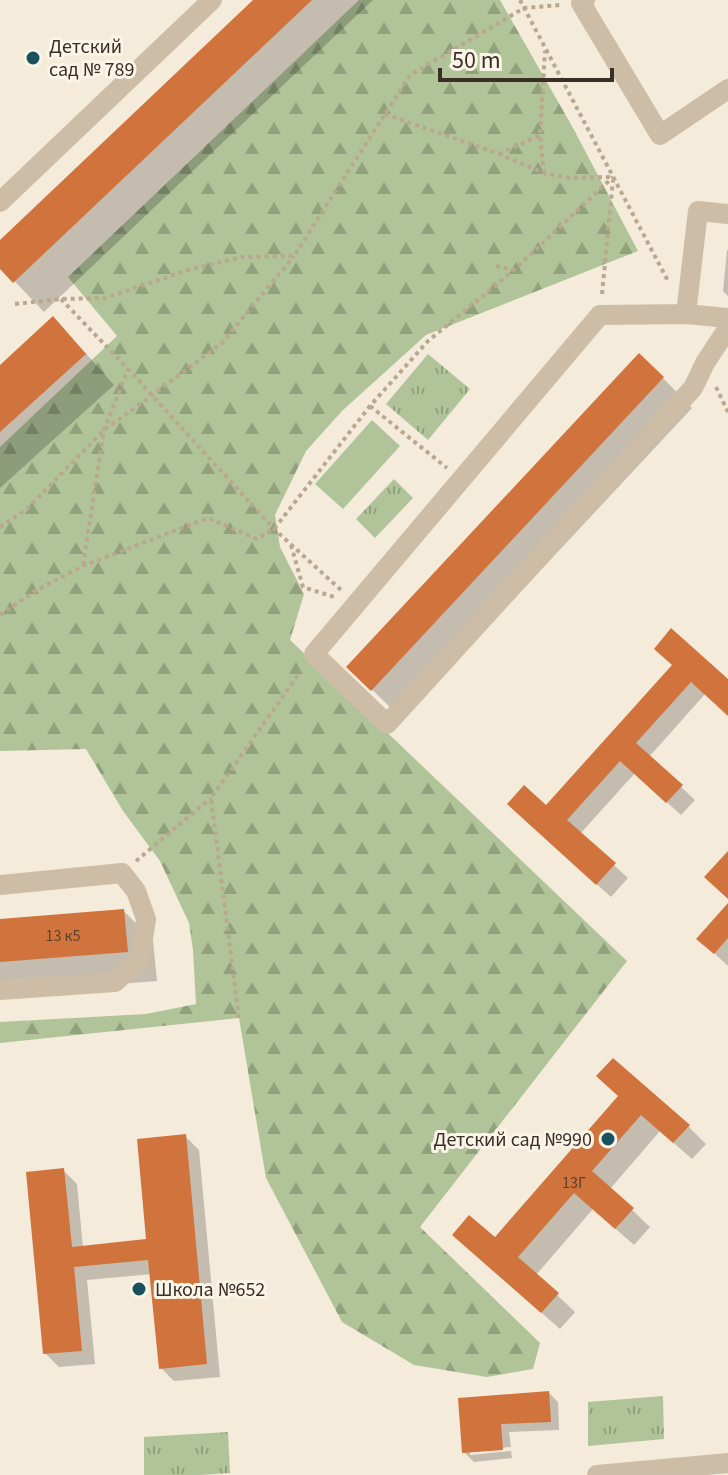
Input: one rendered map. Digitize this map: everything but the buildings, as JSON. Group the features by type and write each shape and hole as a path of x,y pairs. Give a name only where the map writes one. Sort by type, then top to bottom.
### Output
{"lane":[{"path":"0,202 212,0"},
{"path":"583,2 660,135 728,89"},
{"path":"686,314 698,211 728,214"},
{"path":"728,318 686,314 600,315 314,654 387,724 693,388 728,328"},
{"path":"0,885 122,873 136,891 146,919 140,960 115,982 0,990"},
{"path":"597,1475 728,1463"}],"path":[{"path":"520,0 686,314"},
{"path":"0,527 27,509 104,430 222,343 294,256 410,75 524,8 583,2"},
{"path":"544,173 540,135 545,49"},
{"path":"385,114 544,173 570,178 613,177"},
{"path":"499,154 540,135"},
{"path":"0,615 35,591 83,566 208,518 257,539 274,529 370,406 428,341 514,270 613,177"},
{"path":"600,315 613,177"},
{"path":"15,304 105,298 188,270 242,257 294,256"},
{"path":"496,266 514,270"},
{"path":"61,299 274,529 356,603"},
{"path":"83,566 104,430 128,369"},
{"path":"370,406 425,449"},
{"path":"290,543 303,587 356,603"},
{"path":"122,873 211,798 314,654"},
{"path":"211,798 239,1018"}],"green space":[{"path":"359,0 500,0 638,251 426,335 342,411 306,451 275,515 280,547 304,594 290,640 627,961 420,1227 540,1343 533,1369 487,1377 414,1365 342,1322 266,1178 239,1018 0,1043 0,1022 146,1014 196,1004 189,923 160,861 123,811 86,749 0,751 0,447 117,336 68,277"},
{"path":"428,354 470,389 428,440 386,404"},
{"path":"372,420 400,446 343,509 315,484"},
{"path":"394,479 413,498 375,538 356,519"},
{"path":"663,1396 664,1439 588,1446 588,1402"},
{"path":"228,1432 230,1473 144,1475 144,1437"}],"place":[{"name":"Детский сад № 789","path":"33,58"},
{"name":"Детский сад №990","path":"608,1139"},
{"name":"Школа №652","path":"139,1289"}]}
